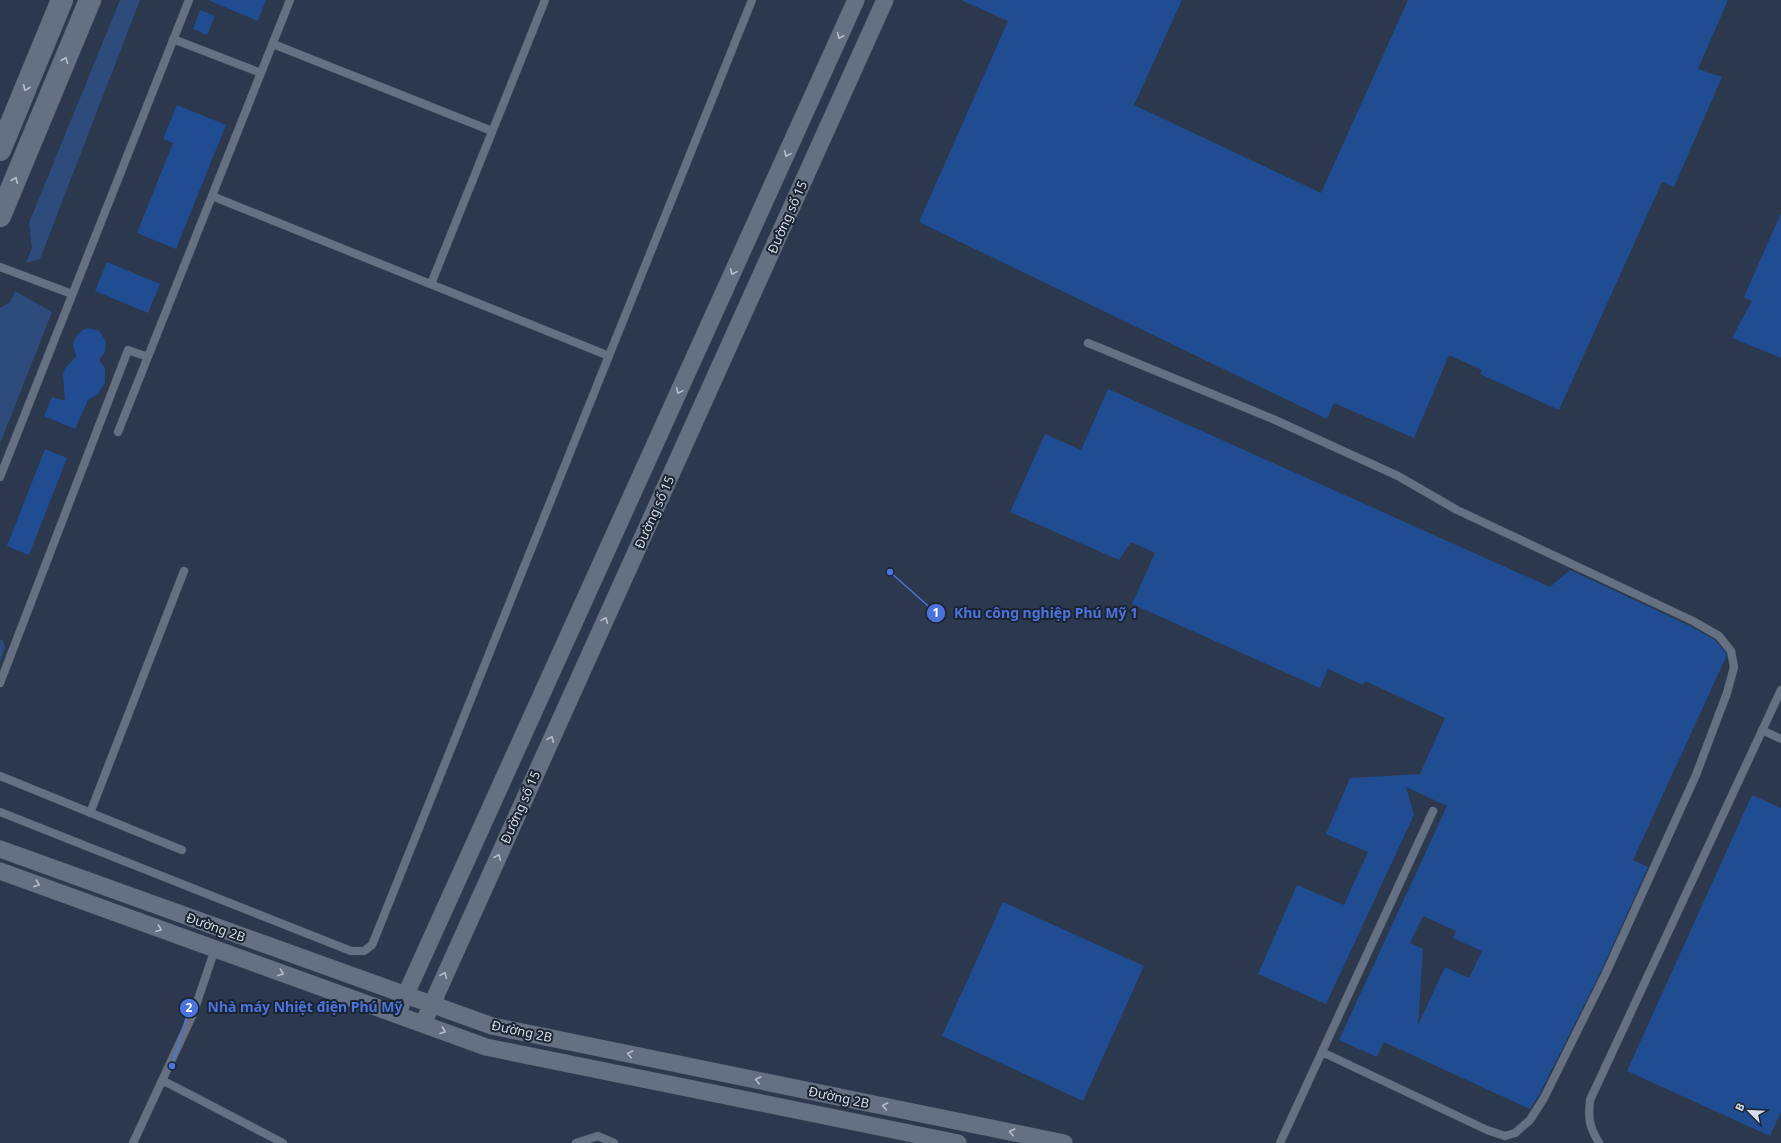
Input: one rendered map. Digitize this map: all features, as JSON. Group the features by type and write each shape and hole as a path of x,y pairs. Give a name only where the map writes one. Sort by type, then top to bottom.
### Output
{"street":[{"path":"0,150 62,0"},
{"path":"0,216 90,0"},
{"name":"Đường số 15","path":"397,1014 856,0"},
{"name":"Đường số 15","path":"423,1024 885,0"},
{"name":"Đường 2B","path":"0,849 492,1026 1064,1143"},
{"name":"Đường 2B","path":"0,871 486,1047 958,1143"}],"lane":[{"path":"0,476 189,0"},
{"path":"118,432 290,0"},
{"path":"431,284 545,0"},
{"path":"0,812 351,950 360,952 368,948 374,941 752,0"},
{"path":"173,39 261,73"},
{"path":"273,44 492,131"},
{"path":"212,196 610,356"},
{"path":"0,267 72,294"},
{"path":"1088,343 1273,419 1398,476 1457,510 1693,621 1719,636 1731,651 1734,667 1727,693 1696,775 1606,972 1544,1098 1530,1120 1515,1133 1505,1136 1487,1130 1322,1052"},
{"path":"0,683 128,350 148,357"},
{"path":"90,813 184,571"},
{"path":"1599,1143 1592,1131 1588,1118 1590,1100 1781,690"},
{"path":"1762,730 1781,739"},
{"path":"0,776 182,850"},
{"path":"1280,1143 1433,810"},
{"path":"133,1143 193,1014 215,949"},
{"path":"162,1080 283,1143"},
{"path":"576,1143 598,1136 614,1143"}],"shaded area":[{"path":"0,0 1781,0 1781,1143 0,1143"},
{"path":"120,0 140,0 40,259 26,263 32,248 29,223"},
{"path":"15,291 52,312 0,444 0,308 10,302"},
{"path":"0,639 3,641 5,647 0,662"}],"building":[{"path":"208,0 266,0 258,21"},
{"path":"961,0 1182,0 1134,105 1321,193 1408,0 1728,0 1698,69 1722,77 1674,187 1662,182 1559,410 1480,374 1482,370 1449,355 1414,438 1334,403 1327,419 919,222 1008,21"},
{"path":"200,10 215,16 207,35 193,29"},
{"path":"177,105 226,125 176,249 137,233 173,143 163,139"},
{"path":"1781,213 1781,358 1732,338 1752,301 1744,297"},
{"path":"107,262 160,284 148,313 95,291"},
{"path":"88,328 99,331 106,341 105,352 99,360 105,368 105,383 98,394 88,400 75,429 44,416 52,397 65,401 63,375 65,368 76,357 73,344 75,338 82,330"},
{"path":"1108,389 1550,587 1570,570 1690,626 1715,640 1726,653 1726,657 1633,860 1648,867 1601,971 1539,1095 1530,1109 1384,1042 1377,1057 1339,1040 1447,806 1406,787 1414,815 1326,1004 1258,974 1297,885 1344,905 1368,852 1326,834 1350,778 1420,774 1445,718 1365,681 1363,685 1328,669 1320,688 1132,604 1155,553 1131,542 1119,560 1010,512 1045,434 1081,450","holes":["1423,916 1456,931 1453,938 1482,951 1469,978 1445,967 1418,1025 1423,949 1410,943"]},
{"path":"45,449 67,458 29,555 7,546"},
{"path":"1752,795 1781,808 1781,1112 1770,1136 1627,1071"},
{"path":"1003,902 1144,966 1083,1101 942,1036"}],"place":[{"name":"Khu công nghiệp Phú Mỹ 1","path":"890,572"},
{"name":"Nhà máy Nhiệt điện Phú Mỹ","path":"172,1066"}]}
